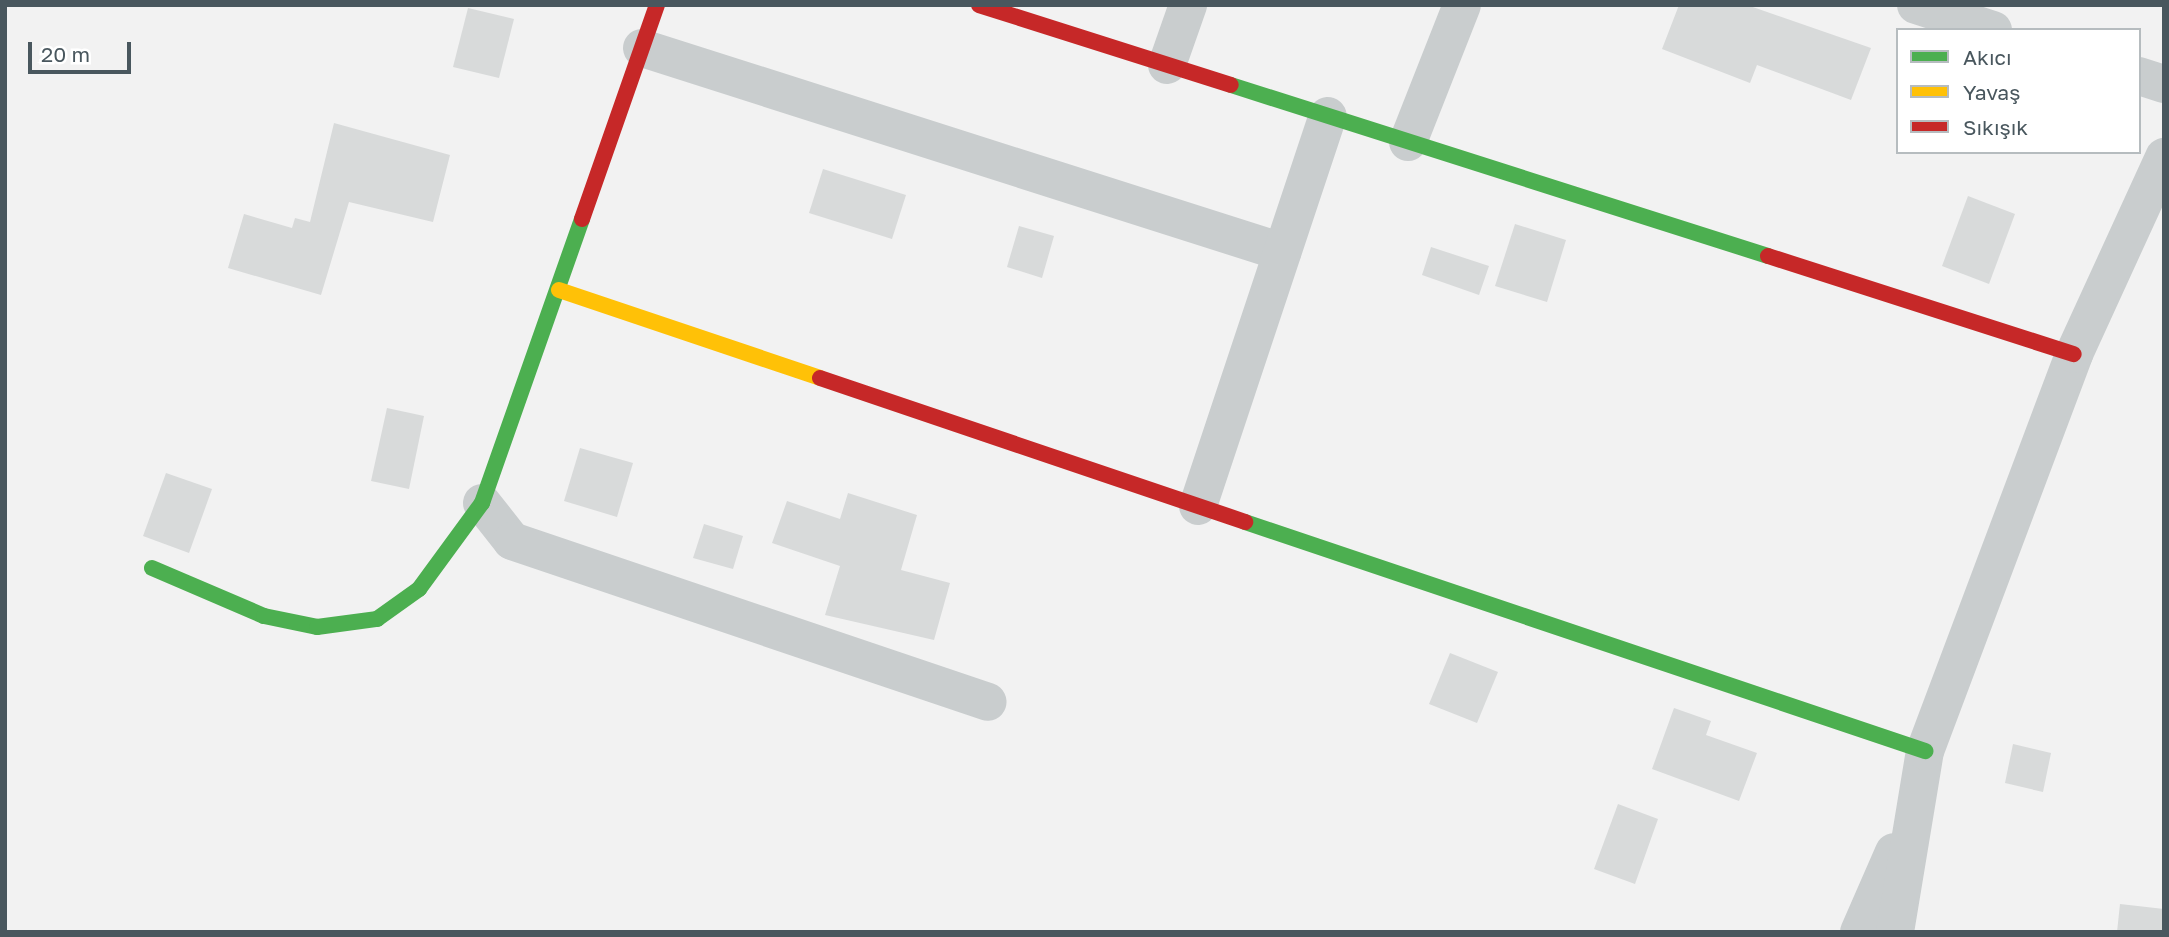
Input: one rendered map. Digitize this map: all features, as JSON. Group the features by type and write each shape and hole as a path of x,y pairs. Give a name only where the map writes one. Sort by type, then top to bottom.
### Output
{"street":[{"path":"152,568 264,616 317,628 377,620 419,589 482,503 657,5"},
{"path":"979,5 2074,354"},
{"path":"1167,65 1188,5"},
{"path":"1408,142 1462,5"},
{"path":"1916,5 1987,28"},
{"path":"642,48 1282,252"},
{"path":"2141,77 2164,83"},
{"path":"1198,506 1328,117"},
{"path":"1895,932 1925,751 2074,354 2164,158"},
{"path":"558,290 1925,751"},
{"path":"482,503 512,541 988,702"},
{"path":"1859,932 1917,799"}],"building":[{"path":"1679,5 1747,5 1871,48 1851,100 1757,65 1750,83 1662,49"},
{"path":"468,8 514,19 499,78 453,67"},
{"path":"334,123 450,155 433,222 349,202 321,295 228,268 244,214 292,228 295,218 310,222"},
{"path":"823,169 906,195 892,239 809,213"},
{"path":"1968,196 2015,214 1989,284 1942,266"},
{"path":"1515,224 1566,240 1547,302 1495,286"},
{"path":"1019,226 1054,236 1042,278 1007,267"},
{"path":"1431,247 1489,266 1479,295 1422,275"},
{"path":"387,408 424,416 409,489 371,481"},
{"path":"580,448 633,463 617,517 564,501"},
{"path":"166,473 212,489 189,553 143,536"},
{"path":"848,493 917,515 901,570 950,583 934,640 825,615 840,566 772,543 787,501 840,519"},
{"path":"704,524 743,536 733,569 693,558"},
{"path":"1450,653 1498,672 1477,723 1429,704"},
{"path":"1674,708 1711,721 1706,735 1757,753 1739,801 1652,769"},
{"path":"2013,744 2051,753 2043,792 2005,783"},
{"path":"1618,804 1658,819 1635,884 1594,869"},
{"path":"2120,904 2164,909 2164,932 2117,932"}],"traffic: fast":[{"path":"1231,85 1768,256"},
{"path":"152,568 264,616 317,627 377,619 419,589 482,503 582,219"},
{"path":"1245,522 1925,751"}],"traffic: slow":[{"path":"559,290 820,378"}],"traffic: jam":[{"path":"582,219 657,5"},
{"path":"979,5 1231,85"},
{"path":"1768,256 2074,354"},
{"path":"820,378 1245,522"}]}
